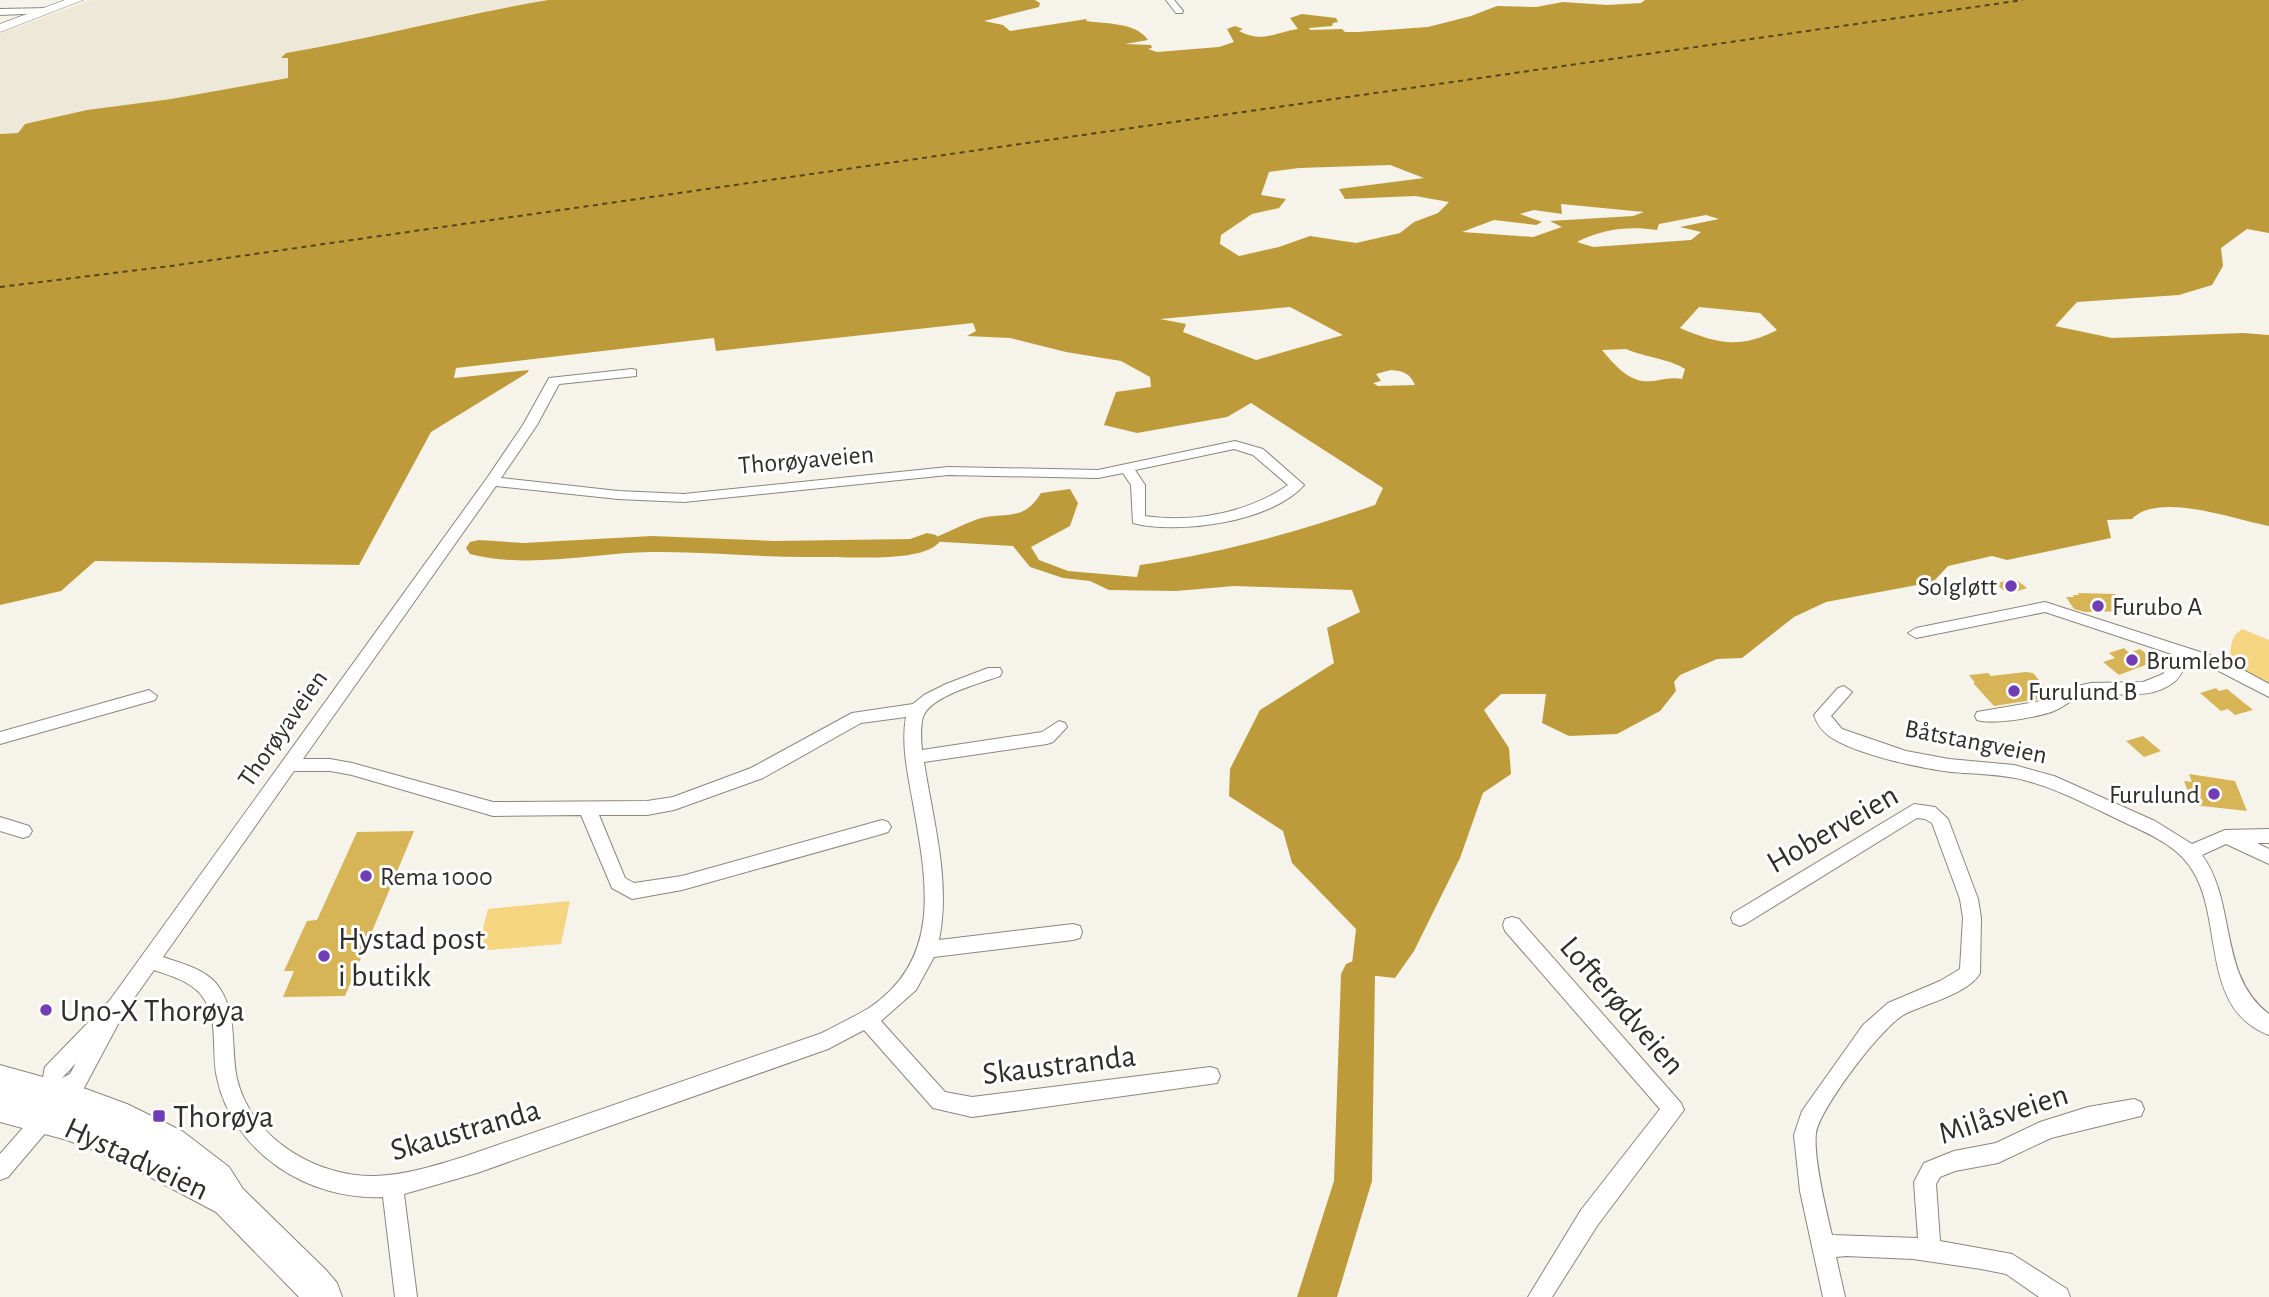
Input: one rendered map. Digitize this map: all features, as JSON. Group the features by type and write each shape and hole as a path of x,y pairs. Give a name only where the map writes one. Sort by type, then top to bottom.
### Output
{"main road":[{"path":"0,28 66,2"},
{"name":"Hystadveien","path":"0,1081 48,1106"},
{"name":"Hystadveien","path":"0,1106 48,1106 148,1129 219,1181 228,1199 287,1255 323,1297"}],"street":[{"path":"1170,0 1179,10"},
{"path":"0,12 46,10"},
{"name":"Thorøyaveien","path":"48,1106 77,1081 112,1021 117,1006 492,481 530,425 554,381 632,373"},
{"name":"Thorøyaveien","path":"492,481 618,495 684,498 948,471 1082,476 1235,445 1258,452 1297,485 1269,501 1237,512 1186,523 1152,523 1138,520 1138,485 1126,468"},
{"path":"1916,633 2045,607 2219,664 2269,691"},
{"path":"1983,716 2008,715 2052,705 2066,694 2091,689 2145,688 2169,678 2185,653"},
{"path":"287,765 330,765 352,769 493,809 647,808 674,803 757,773 858,717 917,710 942,692 994,672"},
{"name":"Båtstangveien","path":"1844,692 1822,715 1825,723 1836,733 1924,761 2010,770 2039,778 2141,822 2190,852 2206,877 2232,985 2250,1012 2269,1026"},
{"path":"0,738 149,696"},
{"name":"Skaustranda","path":"149,960 197,979 214,997 232,1097 258,1139 294,1166 324,1178 359,1186 393,1185 437,1176 477,1163 794,1052 868,1021 901,992 930,949 935,926 935,886 915,758 913,726 917,710"},
{"path":"915,758 1047,738 1059,727"},
{"path":"587,810 618,883 632,891 674,885 882,827"},
{"name":"Hoberveien","path":"1740,918 1914,811 1929,812 1939,820 1969,899 1972,918 1970,973 1947,987 1895,1009 1870,1031 1812,1111 1805,1135 1811,1191 1834,1297"},
{"path":"0,824 23,831"},
{"path":"2190,852 2218,838 2269,836"},
{"path":"2228,837 2269,858"},
{"name":"Lofterødveien","path":"1512,925 1674,1110 1589,1218 1539,1297"},
{"path":"930,949 1073,932"},
{"name":"Skaustranda","path":"868,1021 940,1101 972,1107 1210,1076"},
{"name":"Hystadveien","path":"0,1170 48,1106"},
{"name":"Milåsveien","path":"1930,1250 1925,1182 1932,1170 1954,1161 1998,1153 2047,1129 2088,1117 2134,1109"},
{"path":"393,1185 395,1221 406,1297"},
{"path":"1823,1246 1853,1244 1930,1250 2012,1265 2059,1297"}],"shaded area":[{"path":"91,0 548,0 475,13 282,58 288,58 288,78 171,99 87,110 18,133 0,134 0,33"},
{"path":"548,0 1035,0 1040,3 1039,7 984,21 1003,25 1010,31 1087,19 1086,21 1136,30 1148,40 1125,44 1151,45 1152,48 1148,49 1157,52 1219,47 1234,42 1227,29 1235,26 1243,29 1239,31 1247,35 1262,37 1298,29 1290,18 1302,14 1336,18 1338,22 1332,26 1309,28 1310,30 1342,29 1345,32 1358,32 1428,27 1497,6 1536,7 1563,2 1607,5 1641,3 1645,0 2269,0 2269,233 2247,229 2221,248 2223,266 2212,285 2179,295 2077,302 2055,326 2112,338 2243,333 2269,335 2269,526 2198,510 2160,507 2144,511 2132,519 2107,520 2111,538 2007,560 1992,556 1948,566 1933,582 1826,602 1794,617 1742,658 1717,659 1680,675 1674,682 1676,691 1660,711 1617,734 1569,736 1542,723 1546,694 1501,694 1484,710 1509,748 1511,774 1483,793 1460,858 1414,951 1395,978 1358,974 1352,964 1356,929 1292,863 1283,831 1229,796 1230,769 1260,710 1334,663 1327,628 1360,612 1352,590 1234,586 1176,591 1109,590 1090,581 1063,578 1030,567 1013,546 927,541 978,519 1020,512 1027,509 1041,493 1070,489 1078,503 1070,526 1031,547 1039,560 1068,571 1137,577 1140,565 1259,541 1375,505 1383,488 1251,403 1227,417 1137,433 1104,425 1116,392 1151,387 1150,377 1121,361 1066,352 1010,338 967,336 976,331 973,323 716,351 714,338 456,368 454,378 529,370 431,432 359,565 95,561 61,591 0,605 0,134 18,133 25,124 87,110 171,99 288,78 288,58 281,58 286,53","holes":["1390,165 1424,178 1339,189 1345,199 1415,196 1449,202 1438,213 1414,222 1400,233 1356,243 1310,236 1279,247 1239,256 1220,244 1221,235 1252,214 1279,208 1286,199 1261,195 1269,172 1299,168","1561,204 1644,212 1633,216 1550,221 1562,227 1533,237 1462,232 1494,220 1536,225 1542,222 1520,214 1534,210 1562,214","1706,215 1719,219 1680,227 1701,232 1691,240 1593,247 1577,242 1616,230 1657,230 1659,224","1290,307 1343,335 1256,360 1183,332 1186,324 1160,319","1699,307 1760,313 1777,330 1740,342 1706,338 1680,328","1626,349 1685,369 1682,379 1642,381 1625,373 1602,350","1395,370 1408,375 1415,385 1378,386 1373,383 1381,381 1376,374"]},
{"path":"2242,629 2269,640 2269,688 2230,667 2232,641"},
{"path":"570,901 561,944 477,951 488,909"}],"building":[{"name":"Solgløtt","path":"2014,578 2027,588 2009,594 1995,584"},
{"name":"Furubo A","path":"2078,593 2115,594 2130,611 2085,612 2074,609 2066,597 2074,597 2073,595 2079,595"},
{"name":"Brumlebo","path":"2124,648 2129,653 2140,649 2156,661 2119,675 2103,662 2115,658 2109,653"},
{"name":"Furulund B","path":"1988,673 1991,676 2033,673 2051,694 2046,698 1994,706 1969,675"},
{"path":"2216,688 2219,691 2227,689 2253,710 2235,715 2228,709 2221,711 2200,693"},
{"path":"2143,736 2161,751 2144,757 2126,741"},
{"name":"Furulund","path":"2189,774 2235,781 2247,811 2193,805 2184,781 2192,782"},
{"name":"Rema 1000","path":"414,831 345,996 283,997 294,971 284,971 307,921 317,920 357,832"}],"waterway":[{"path":"479,548 523,551 652,544 774,549 914,547 927,541"},
{"path":"1317,1297 1353,1181 1358,974"}],"ferry route":[{"path":"0,287 171,266 2023,0"}],"place":[{"name":"Solgløtt","path":"2011,586"},
{"name":"Furubo A","path":"2098,606"},
{"name":"Brumlebo","path":"2132,660"},
{"name":"Furulund B","path":"2014,691"},
{"name":"Furulund","path":"2214,794"},
{"name":"Rema 1000","path":"366,876"},
{"name":"Hystad post i butikk","path":"324,956"},
{"name":"Uno-X Thorøya","path":"46,1010"},
{"name":"Thorøya","path":"159,1116"}]}
